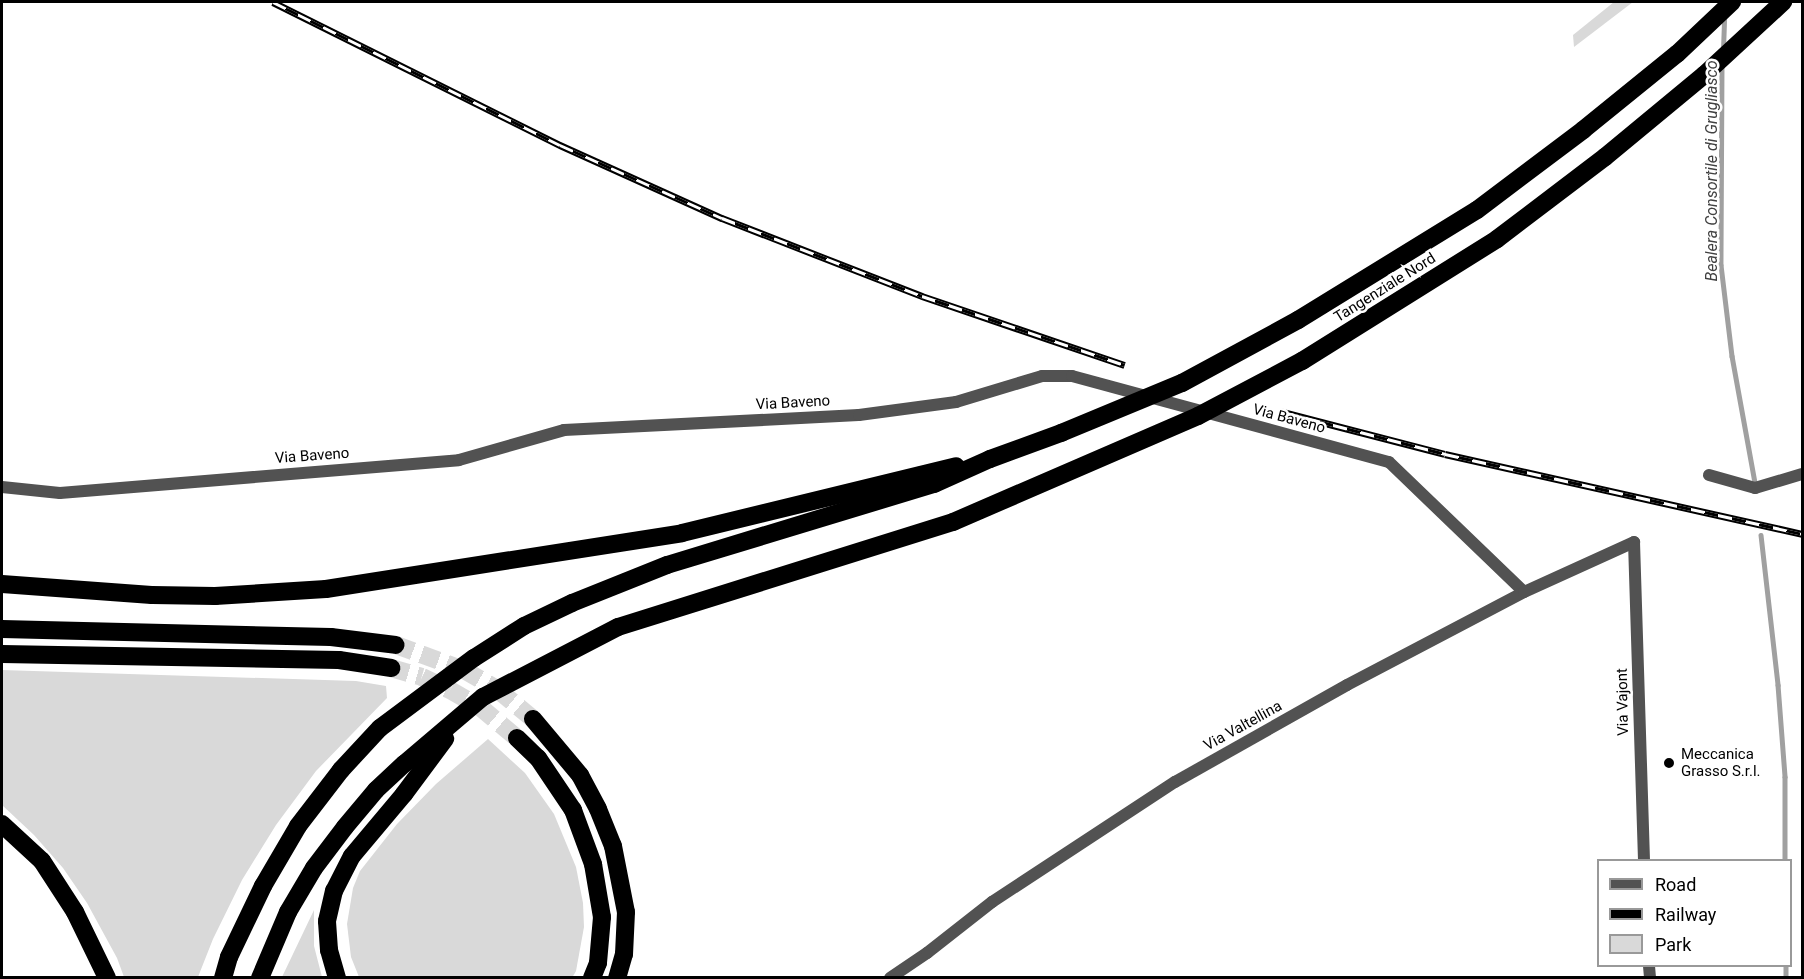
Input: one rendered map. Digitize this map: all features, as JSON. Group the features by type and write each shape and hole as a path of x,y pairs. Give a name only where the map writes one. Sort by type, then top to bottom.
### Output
{"highway":[{"name":"Tangenziale Nord","path":"990,459 1061,433 1182,383 1298,320 1477,210 1617,103 1677,54 1732,2"},
{"name":"Tangenziale Nord","path":"462,717 483,697 618,627 953,522 1198,416 1302,362 1497,239 1605,157 1704,75 1783,2"},
{"path":"2,584 152,595 272,594 326,589 682,532 904,477 990,459"},
{"path":"223,978 229,957 263,886 298,826 341,770 380,728 474,658 524,626 667,565 934,484 990,459"},
{"path":"2,629 331,637 396,645"},
{"path":"2,654 339,660 391,668"},
{"path":"260,978 288,912 314,868 345,827 404,764 462,717"},
{"path":"337,978 329,950 327,921 334,891 352,856 405,794 462,717"},
{"path":"533,719 580,775 598,809 613,846 626,912 624,954 617,978"},
{"path":"517,738 538,758 573,810 593,864 602,917 598,963 592,978"},
{"path":"2,824 42,861 75,912 107,978"}],"street":[{"name":"Via Baveno","path":"2,487 60,493 459,460 499,451 564,430 859,415 956,402 1042,376 1072,376 1389,462 1524,592"},
{"path":"1709,475 1755,488 1803,474"},
{"name":"Via Valtellina","path":"891,978 992,902 1175,782 1347,685 1524,592 1634,542"},
{"name":"Via Vajont","path":"1634,542 1644,859"}],"green space":[{"path":"1614,2 1633,2 1574,47 1573,35"},
{"path":"2,670 356,681 386,686 387,698 316,771 276,825 242,880 213,939 198,977 124,977 117,958 87,903 63,868 34,835 2,805"},
{"path":"488,739 525,773 554,814 576,867 583,903 584,927 576,971 572,978 359,977 351,957 347,924 353,888 360,871 397,824 436,784"},
{"path":"314,910 314,946 322,977 282,977"}],"waterway":[{"name":"Bealera Consortile di Grugliasco","path":"1723,50 1724,16"},
{"name":"Bealera Consortile di Grugliasco","path":"1722,64 1721,265 1732,356 1755,482"},
{"name":"Bealera Consortile di Grugliasco","path":"1761,535 1778,685 1785,777 1785,859"},
{"name":"Bealera Consortile di Grugliasco","path":"1786,967 1786,978"}],"tunnel":[{"path":"396,645 464,670 498,690 533,719"},
{"path":"391,668 422,677 450,690 480,707 517,738"}],"railway":[{"path":"273,2 560,145 722,218 922,296 1125,365"},
{"path":"1279,411 1445,454 1802,534"}],"place":[{"name":"Meccanica Grasso S.r.l.","path":"1669,763"}]}
